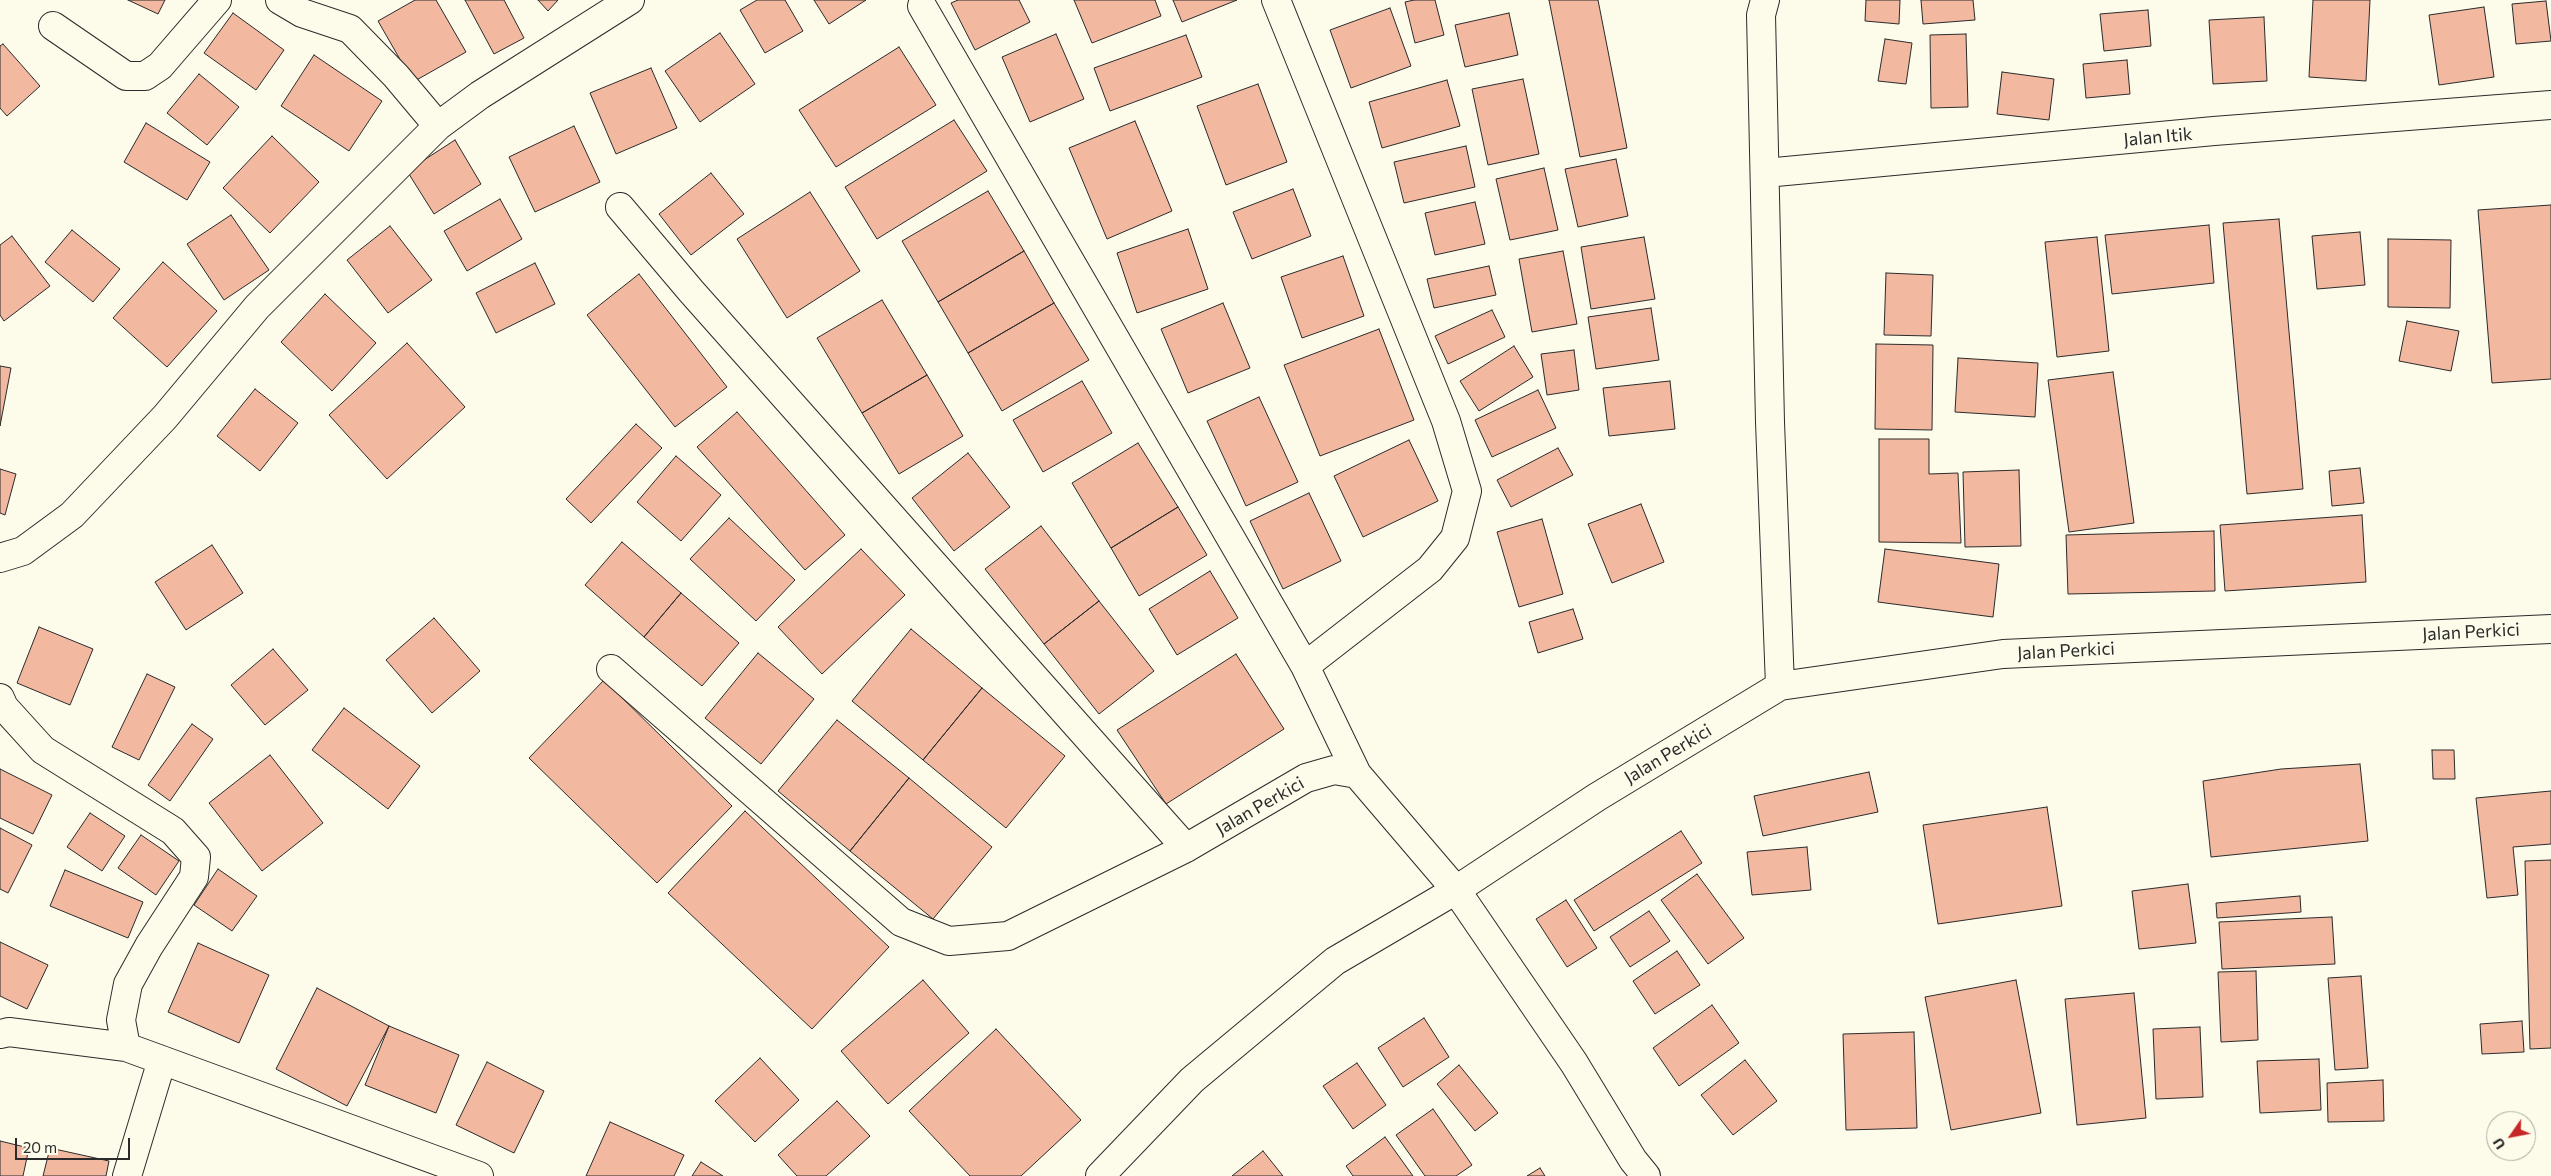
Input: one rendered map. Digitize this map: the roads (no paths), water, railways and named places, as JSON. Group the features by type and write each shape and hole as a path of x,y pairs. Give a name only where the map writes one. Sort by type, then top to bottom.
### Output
{"street":[{"path":"53,26 126,76 145,76 160,66 217,0"},
{"path":"280,0 302,13 350,29 396,76 438,126"},
{"path":"0,558 23,551 72,515 165,417 257,307 438,126 480,95 630,0"},
{"path":"1276,0 1446,421 1468,491 1454,538 1430,569 1305,666"},
{"path":"1765,0 1761,15 1770,422 1780,686"},
{"path":"922,6 1305,666 1357,774 1456,890 1574,1063 1634,1160 1646,1176"},
{"name":"Jalan Itik","path":"1765,173 2224,131 2551,105"},
{"path":"620,207 704,306 1186,848"},
{"name":"Jalan Perkici","path":"1100,1176 1192,1080 1335,961 1456,890 1597,797 1780,686 2003,654 2551,628"},
{"name":"Jalan Perkici","path":"611,669 901,922 949,941 1008,936 1186,848 1306,778 1334,770 1357,774"},
{"path":"0,698 4,707 44,750 174,831 196,857 194,877 149,946 128,984 121,1020 126,1047"},
{"path":"0,1034 9,1032 126,1047 480,1176"},
{"path":"127,1176 162,1060"}]}
